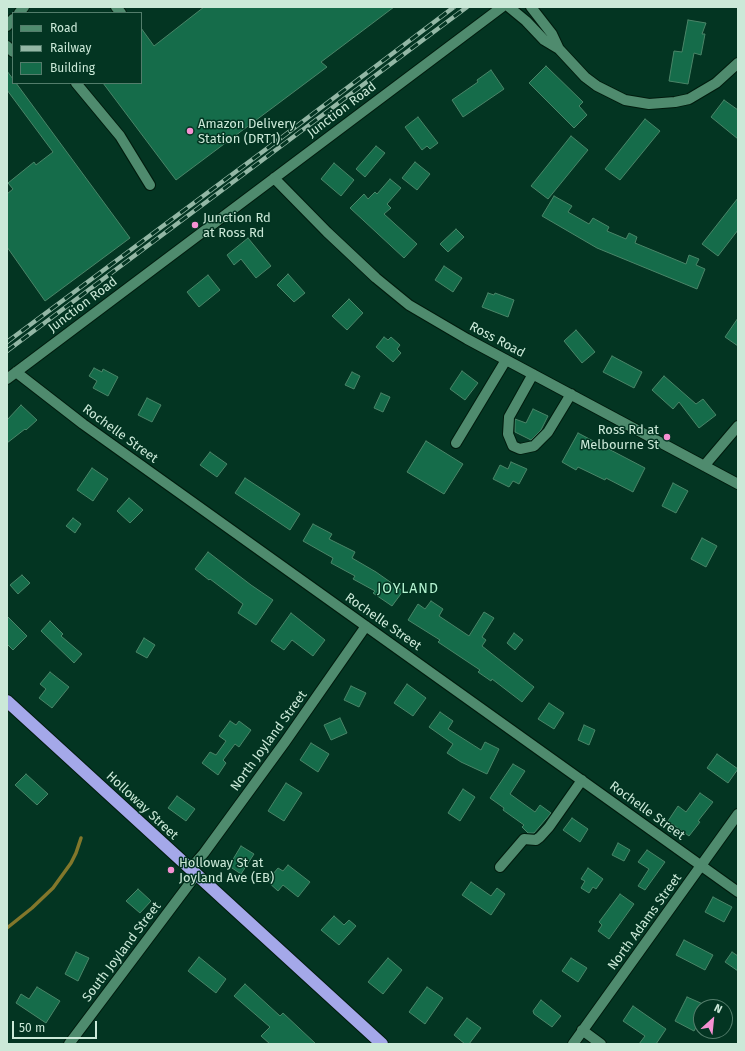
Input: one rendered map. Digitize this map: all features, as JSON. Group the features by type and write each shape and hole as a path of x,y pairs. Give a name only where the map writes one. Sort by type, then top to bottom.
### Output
{"highway":[{"name":"Holloway Street","path":"7,701 382,1044"}],"street":[{"name":"Junction Road","path":"7,379 502,7"},
{"path":"509,7 526,21 544,40 559,49 585,77 597,86 625,100 649,104 668,103 689,99 716,83 738,63"},
{"path":"531,7 552,34 559,49"},
{"path":"77,84 120,136 150,185"},
{"name":"Ross Road","path":"274,178 367,269 410,305 467,339 738,484"},
{"path":"456,443 506,360"},
{"name":"Rochelle Street","path":"16,372 89,428 738,892"},
{"path":"533,374 509,417 508,434 512,446 520,449 534,446 548,432 571,394"},
{"path":"704,466 738,426"},
{"name":"North Joyland Street","path":"193,872 204,853 285,742 366,626"},
{"path":"500,867 524,839 536,840 540,837 549,827 582,780"},
{"name":"North Adams Street","path":"573,1044 738,814"},
{"name":"South Joyland Street","path":"69,1044 193,872"},
{"path":"582,1030 601,1044"}],"building":[{"name":"Amazon Delivery Station (DRT1)","path":"204,7 394,7 321,62 327,67 176,180 104,84 142,84 142,29 154,46"},
{"path":"688,20 706,23 702,34 705,34 701,55 694,53 688,84 669,81 674,51 682,52"},
{"path":"546,66 583,102 579,106 587,115 574,128 529,83"},
{"path":"491,70 504,89 463,117 452,100 478,82 477,80"},
{"path":"7,71 12,78 12,84 17,84 130,238 45,301 7,247 7,194 13,189 8,183 34,162 36,165 53,152 7,90"},
{"path":"724,100 738,110 738,139 711,117"},
{"path":"418,117 438,143 430,149 427,146 422,150 405,127"},
{"path":"645,119 660,131 620,180 605,169"},
{"path":"571,136 588,150 548,199 531,186"},
{"path":"376,146 385,153 365,177 356,169"},
{"path":"415,162 430,174 417,190 402,178"},
{"path":"334,163 354,180 341,196 321,179"},
{"path":"390,179 401,188 387,204 391,208 384,214 417,244 404,258 350,208 364,194 368,199 375,192 377,194"},
{"path":"554,196 572,206 568,212 589,224 593,218 609,227 607,231 626,239 629,233 637,237 635,243 686,264 689,255 699,259 696,265 705,269 697,289 597,248 542,216"},
{"path":"738,198 738,230 718,256 702,244"},
{"path":"456,229 464,237 448,252 440,244"},
{"path":"248,238 271,266 256,278 241,259 234,265 227,255"},
{"path":"444,266 462,278 453,292 435,280"},
{"path":"288,274 305,293 294,302 277,285"},
{"path":"208,275 220,290 199,307 187,292"},
{"path":"488,293 494,295 495,293 514,300 508,317 482,307"},
{"path":"349,299 363,313 347,330 332,316"},
{"path":"738,318 738,346 725,337"},
{"path":"576,330 595,352 582,363 564,341"},
{"path":"384,337 388,340 391,337 400,345 397,349 401,353 393,362 376,347"},
{"path":"612,356 642,372 634,388 603,372"},
{"path":"94,368 102,372 103,369 118,377 108,396 93,388 97,381 89,376"},
{"path":"462,371 478,383 465,400 450,389"},
{"path":"352,372 360,376 354,389 345,385"},
{"path":"664,376 696,404 703,399 716,415 699,428 679,402 673,409 652,390"},
{"path":"381,393 390,397 383,412 374,408"},
{"path":"147,398 161,405 152,422 138,415"},
{"path":"21,405 37,420 26,430 25,429 7,443 7,420"},
{"path":"533,409 548,416 541,430 531,440 515,432 515,419 526,423"},
{"path":"578,433 645,468 633,492 606,478 605,480 578,467 576,470 562,462"},
{"path":"426,441 463,464 444,494 407,472"},
{"path":"210,452 227,464 217,477 200,465"},
{"path":"511,462 527,469 519,484 513,481 509,487 493,479 500,465 508,469"},
{"path":"92,468 108,479 93,501 77,490"},
{"path":"245,478 300,514 290,530 235,493"},
{"path":"673,483 688,491 676,513 662,506"},
{"path":"129,498 143,510 130,523 117,511"},
{"path":"73,518 81,524 75,533 66,526"},
{"path":"313,524 332,534 329,539 355,552 352,558 376,572 403,591 392,606 373,593 375,591 353,579 355,576 331,563 333,558 303,541"},
{"path":"702,538 717,546 706,567 691,559"},
{"path":"208,552 273,600 256,625 238,613 243,604 195,569"},
{"path":"22,575 30,583 18,594 10,585"},
{"path":"431,601 443,609 439,616 469,636 484,612 494,618 482,637 486,640 482,646 534,687 522,702 492,679 491,681 478,672 480,670 438,642 440,640 408,620 418,604 425,609"},
{"path":"291,613 325,640 313,656 292,640 284,650 271,641"},
{"path":"7,616 27,636 13,650 7,644"},
{"path":"50,621 63,634 61,636 82,654 74,663 41,631"},
{"path":"514,633 523,640 515,650 507,643"},
{"path":"144,638 155,645 147,658 136,652"},
{"path":"50,672 69,687 52,708 39,698 46,689 40,684"},
{"path":"407,684 426,698 413,716 394,703"},
{"path":"351,686 366,693 359,707 344,700"},
{"path":"549,703 564,713 554,729 538,719"},
{"path":"440,712 453,721 448,729 481,750 485,742 499,749 487,774 461,762 447,753 453,744 429,727"},
{"path":"340,718 347,733 331,740 324,725"},
{"path":"230,721 236,725 239,721 251,730 239,747 235,744 223,760 226,763 218,775 202,763 210,752 216,755 226,741 219,736"},
{"path":"584,725 595,730 589,745 578,740"},
{"path":"311,743 329,754 318,772 300,760"},
{"path":"717,754 738,769 728,783 707,768"},
{"path":"513,764 525,771 510,794 535,812 540,805 551,813 534,833 528,833 522,827 524,825 503,810 504,808 490,798"},
{"path":"26,774 48,794 37,805 15,785"},
{"path":"286,783 302,793 284,821 268,811"},
{"path":"463,789 475,797 460,821 448,813"},
{"path":"700,793 713,802 698,821 700,822 689,836 668,821 678,806 686,812"},
{"path":"177,796 195,809 186,821 168,808"},
{"path":"572,818 588,829 580,842 563,830"},
{"path":"618,843 630,850 624,861 612,855"},
{"path":"241,846 254,854 241,874 229,866"},
{"path":"647,850 665,862 645,890 638,886 649,869 638,862"},
{"path":"288,865 310,882 298,897 283,885 278,891 267,881 278,868 283,871"},
{"path":"588,868 603,879 596,889 593,887 589,893 581,888 585,881 581,879"},
{"path":"471,882 491,896 497,888 505,894 491,915 462,895"},
{"path":"138,889 151,901 140,913 126,901"},
{"path":"620,894 634,904 609,939 598,931 602,925 599,922"},
{"path":"713,897 732,907 724,922 705,912"},
{"path":"334,916 344,925 349,920 356,926 339,945 321,930"},
{"path":"684,940 713,955 705,970 676,955"},
{"path":"76,952 89,958 78,981 65,974"},
{"path":"732,952 738,956 738,971 725,962"},
{"path":"199,957 226,979 216,993 188,971"},
{"path":"388,958 402,970 383,994 368,982"},
{"path":"571,958 587,968 578,982 562,971"},
{"path":"245,984 280,1016 283,1013 316,1044 270,1044 261,1036 270,1027 234,996"},
{"path":"37,987 60,1001 46,1023 16,1003 21,994 29,999"},
{"path":"427,987 443,998 425,1024 409,1012"},
{"path":"687,997 693,1000 693,1030 675,1021"},
{"path":"541,1000 561,1016 552,1027 534,1014 533,1011"},
{"path":"633,1006 666,1029 656,1044 639,1044 645,1036 623,1021"},
{"path":"467,1018 481,1028 469,1044 465,1044 454,1035"}],"waterway":[{"path":"7,928 32,908 53,888 71,863 81,838"}],"railway":[{"path":"7,342 454,7"},
{"path":"7,351 467,7"}],"place":[{"name":"Amazon Delivery Station (DRT1)","path":"190,131"},
{"name":"Junction Rd at Ross Rd","path":"195,225"},
{"name":"Ross Rd at Melbourne St","path":"667,437"},
{"name":"Holloway St at Joyland Ave (EB)","path":"171,870"}],"district":[{"name":"JOYLAND","path":"408,589"}]}
